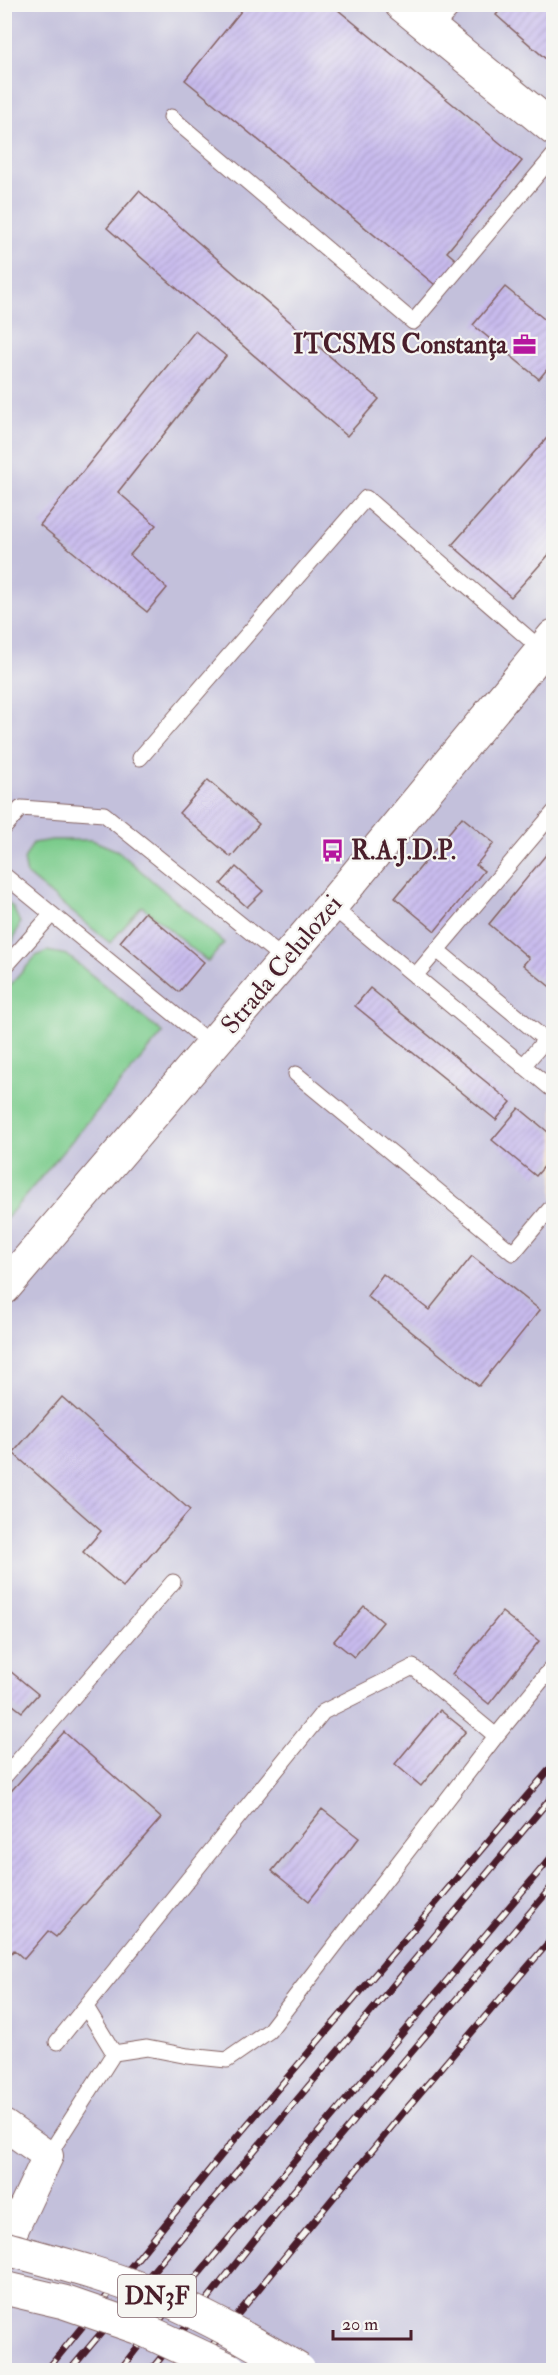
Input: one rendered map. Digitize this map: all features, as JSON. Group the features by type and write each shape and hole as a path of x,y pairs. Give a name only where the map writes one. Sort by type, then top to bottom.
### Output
{"street":[{"path":"401,4 554,129"},
{"name":"Strada Celulozei","path":"4,1288 331,906 548,643"},
{"path":"4,2125 48,2156 4,2248"},
{"name":"DN3F","path":"4,2248 84,2270 165,2299 252,2342 299,2370"},
{"name":"DN3F","path":"4,2288 64,2302 142,2330 230,2370"}],"lane":[{"path":"432,30 456,4"},
{"path":"171,117 413,322 554,155"},
{"path":"140,758 366,498 548,643"},
{"path":"4,828 21,808 104,814 285,960"},
{"path":"415,976 554,812"},
{"path":"4,875 212,1045"},
{"path":"331,906 554,1091"},
{"path":"4,968 52,914"},
{"path":"437,950 551,1039 523,1066"},
{"path":"296,1074 513,1253 554,1204"},
{"path":"4,1777 173,1581"},
{"path":"48,2156 114,2053 147,2048 188,2056 227,2060 269,2031 496,1736 554,1665"},
{"path":"57,2042 323,1712 413,1667 496,1736"},
{"path":"86,2007 114,2053"}],"shaded area":[{"path":"4,5 553,5 553,2370 5,2370"}],"green space":[{"path":"52,840 92,840 118,851 224,943 208,962 142,906 110,943 27,875 24,860 33,843"},
{"path":"5,901 13,907 20,923 12,943 5,951"},
{"path":"47,951 67,955 163,1033 5,1220 5,991 36,956"}],"building":[{"path":"505,4 541,4 554,15 554,66 496,15"},
{"path":"246,5 332,5 522,161 447,252 461,264 440,289 185,80"},
{"path":"139,191 379,399 347,436 107,228"},
{"name":"ITCSMS Constanța","path":"505,287 554,327 554,361 539,379 473,325"},
{"path":"195,331 226,356 118,492 156,525 130,555 167,588 147,612 40,525"},
{"path":"554,430 554,549 511,597 452,545"},
{"path":"208,780 259,824 231,857 179,813"},
{"path":"462,817 494,843 476,865 484,871 435,931 395,898"},
{"path":"554,845 554,990 523,965 529,958 489,924"},
{"path":"236,867 263,891 247,907 221,884"},
{"path":"145,912 204,962 179,992 120,942"},
{"path":"370,988 511,1102 496,1120 355,1006"},
{"path":"519,1108 554,1137 554,1155 536,1176 492,1140"},
{"path":"472,1256 540,1310 479,1386 367,1296 383,1274 429,1310"},
{"path":"62,1397 190,1510 123,1587 83,1552 101,1531 13,1453"},
{"path":"364,1606 383,1622 354,1657 334,1641"},
{"path":"502,1612 539,1641 489,1704 452,1674"},
{"path":"4,1666 38,1694 22,1712 4,1698"},
{"path":"440,1710 466,1731 421,1786 395,1764"},
{"path":"64,1732 161,1818 56,1937 48,1931 24,1959 14,1950 4,1962 4,1799"},
{"path":"322,1809 359,1838 309,1901 272,1871"}],"railway":[{"path":"47,2370 224,2152 554,1764"},
{"path":"70,2370 554,1794"},
{"path":"120,2370 147,2335 554,1854"},
{"path":"151,2370 293,2192 554,1884"},
{"path":"192,2370 402,2114 554,1936"}],"place":[{"name":"ITCSMS Constanța","path":"525,344"},
{"name":"R.A.J.D.P.","path":"333,850"}]}
